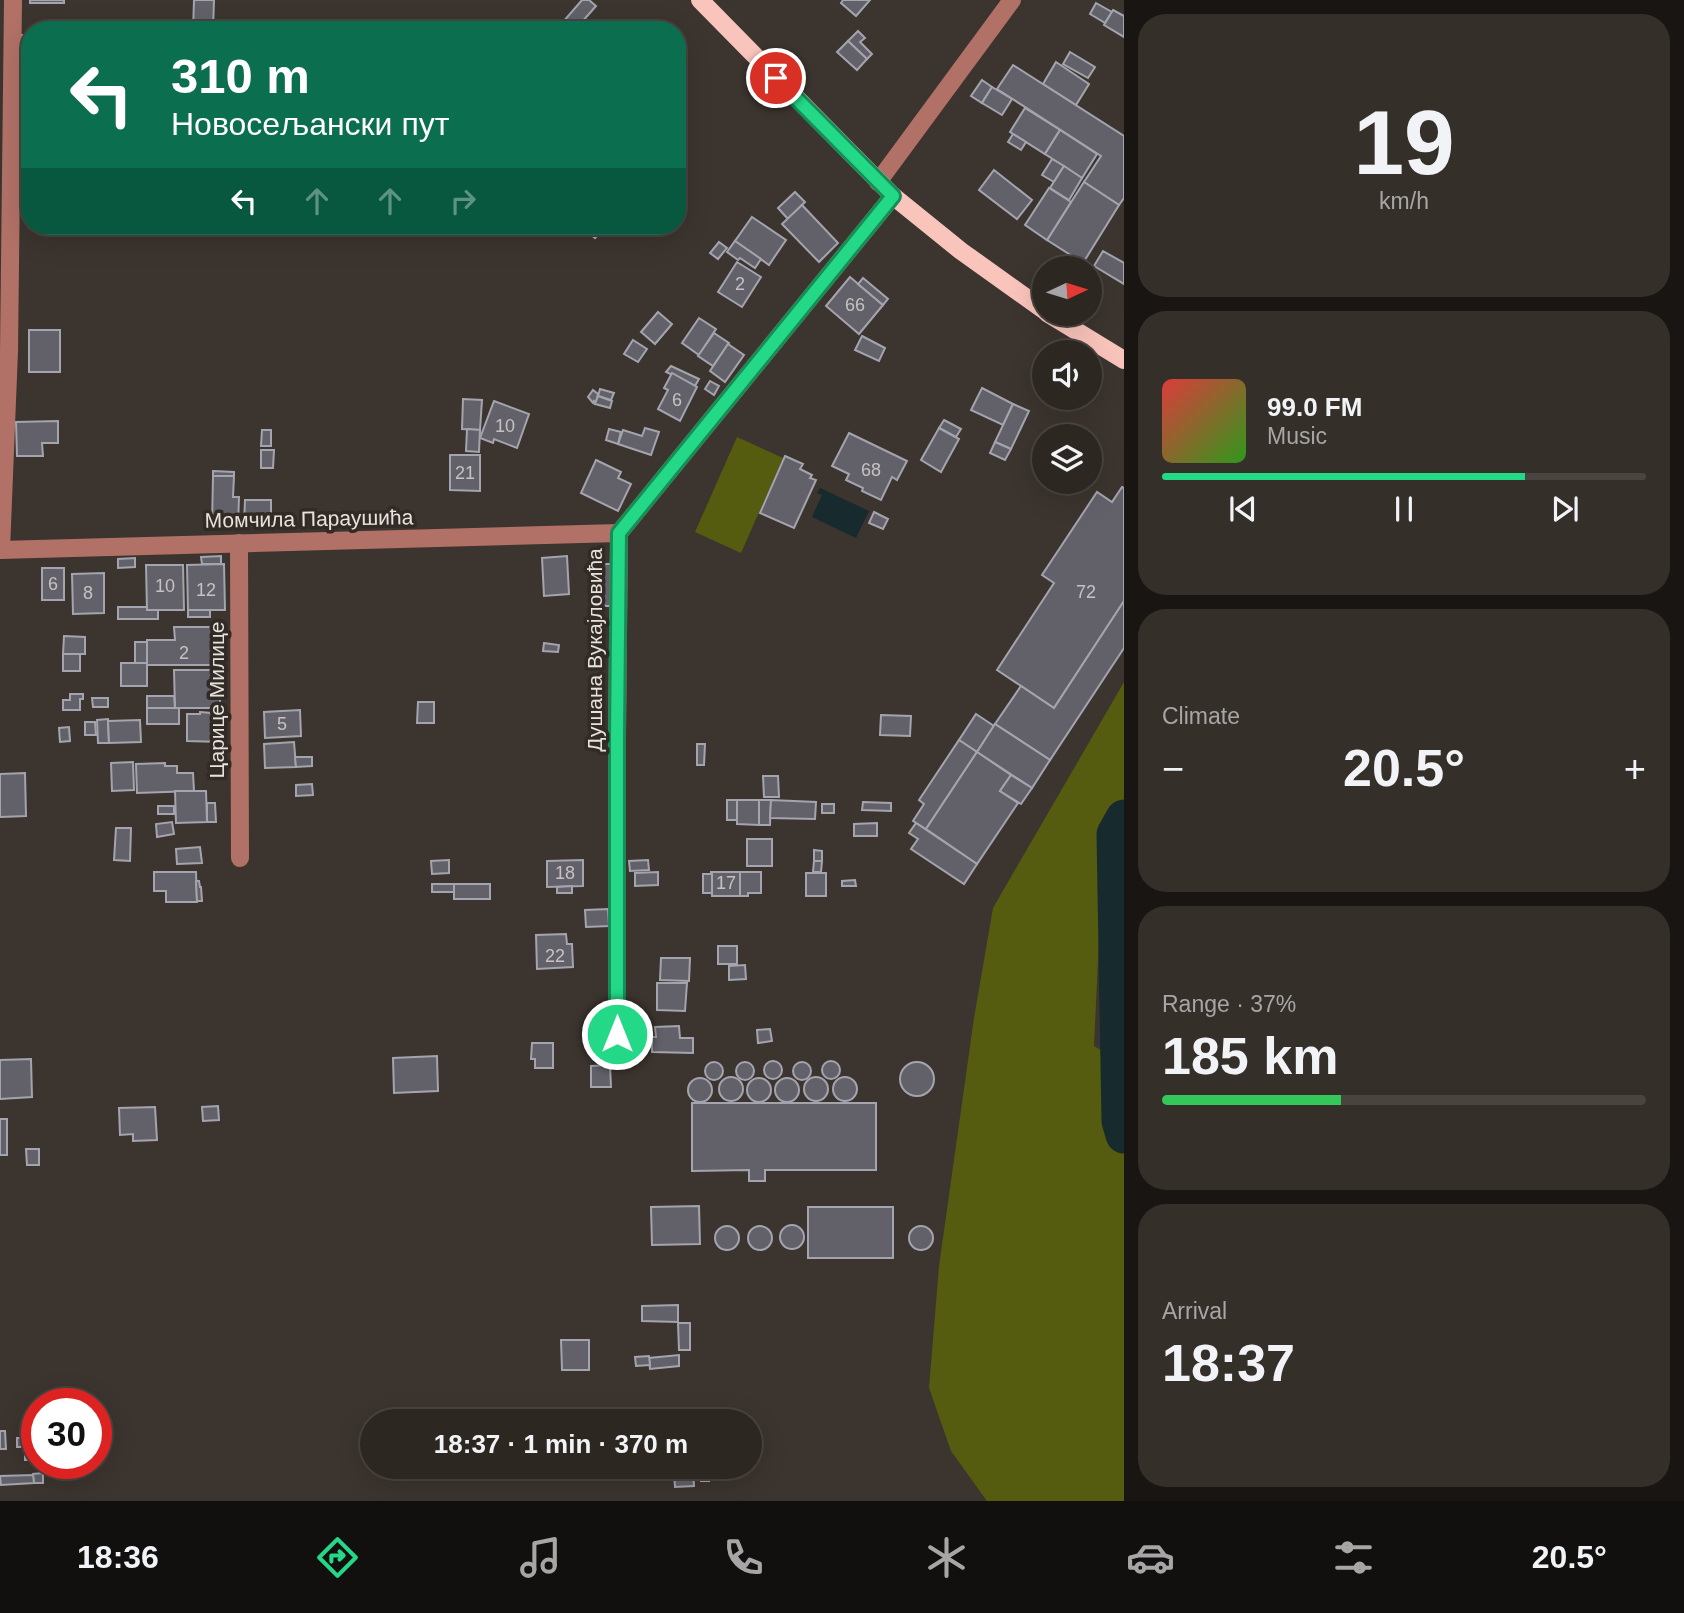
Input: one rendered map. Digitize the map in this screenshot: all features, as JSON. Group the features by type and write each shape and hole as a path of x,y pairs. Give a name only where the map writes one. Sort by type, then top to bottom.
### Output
{"main road":[{"path":"699,0 893,196 961,251 1032,302"},
{"path":"1069,326 1124,360"}],"street":[{"path":"1,550 9,351 13,0"},
{"path":"878,182 1012,0"},
{"name":"Душана Вукајловића","path":"617,1034 619,533 893,196"},
{"name":"Момчила Параушића","path":"1,550 619,533"},
{"name":"Царице Милице","path":"239,543 240,858"}],"green space":[{"path":"737,437 783,458 741,553 695,532"},
{"path":"1124,682 1124,836 1102,875 1094,1046 1124,1064 1124,1501 987,1501 951,1451 929,1388 939,1266 974,1018 993,908"}],"water":[{"path":"820,488 869,511 856,538 812,517 822,495 817,493"}],"building":[{"path":"30,0 64,0 64,3 30,3"},
{"path":"194,0 214,0 213,21 193,21"},
{"path":"582,0 589,0 596,6 583,21 564,21"},
{"path":"843,0 870,0 856,16 841,3"},
{"path":"1096,3 1112,12 1105,23 1090,14"},
{"path":"1113,10 1124,16 1124,37 1104,25"},
{"path":"858,31 865,38 860,42 872,54 867,59 848,41"},
{"path":"848,41 867,59 857,70 837,52"},
{"path":"1070,52 1095,67 1088,78 1063,64"},
{"path":"1056,62 1089,84 1076,105 1043,84"},
{"path":"1013,65 1124,136 1124,198 1119,205 1084,182 1101,156 997,89"},
{"path":"982,80 992,87 982,103 971,96"},
{"path":"992,87 1012,99 1002,115 982,103"},
{"path":"1025,108 1060,130 1045,154 1010,132"},
{"path":"1060,130 1097,154 1082,178 1045,154"},
{"path":"1013,134 1026,142 1021,150 1008,142"},
{"path":"1052,159 1064,166 1054,182 1042,175"},
{"path":"1064,166 1082,178 1069,200 1050,188"},
{"path":"994,170 1032,200 1017,219 979,190"},
{"path":"1084,182 1119,205 1087,256 1072,256 1047,240"},
{"path":"1049,188 1071,202 1047,240 1025,225"},
{"path":"795,192 805,202 788,219 778,208"},
{"path":"802,205 838,243 819,262 782,224"},
{"path":"752,217 786,240 769,265 735,241"},
{"path":"735,241 761,259 755,268 727,252"},
{"path":"719,242 727,248 718,259 710,253"},
{"path":"1103,251 1124,263 1124,284 1102,271 1100,256"},
{"path":"737,262 761,277 742,307 718,292"},
{"path":"850,277 883,305 859,334 826,306"},
{"path":"863,278 888,299 883,305 858,284"},
{"path":"658,312 672,324 655,344 641,332"},
{"path":"699,318 716,329 699,355 682,343"},
{"path":"29,330 60,330 60,372 29,372"},
{"path":"714,333 729,343 713,366 698,356"},
{"path":"862,336 885,348 879,361 855,350"},
{"path":"633,340 647,349 638,362 624,354"},
{"path":"728,344 744,355 725,382 710,371"},
{"path":"671,366 699,379 695,386 666,372"},
{"path":"672,373 697,387 680,421 658,409 668,390 664,388"},
{"path":"710,381 719,386 714,395 705,389"},
{"path":"982,388 1013,404 1003,425 971,410"},
{"path":"600,389 614,393 611,400 598,396"},
{"path":"593,390 598,394 596,403 588,397"},
{"path":"598,396 612,401 610,408 595,404"},
{"path":"463,399 482,400 480,430 462,429"},
{"path":"494,401 529,414 517,448 494,439 493,443 480,438"},
{"path":"1013,404 1029,411 1011,449 995,442"},
{"path":"944,420 961,429 956,437 939,428"},
{"path":"58,421 58,443 42,443 43,456 17,456 16,422"},
{"path":"645,428 659,432 651,455 618,444 623,430 642,436"},
{"path":"939,428 959,439 941,472 921,460"},
{"path":"467,429 480,430 479,452 466,451"},
{"path":"609,429 621,432 618,444 606,440"},
{"path":"262,430 271,430 271,446 261,446"},
{"path":"849,433 907,461 897,480 892,477 881,500 846,480 849,474 832,466"},
{"path":"995,442 1011,449 1005,460 990,453"},
{"path":"261,450 274,450 273,468 261,468"},
{"path":"450,455 480,455 480,491 450,490"},
{"path":"785,456 803,464 800,469 816,480 794,528 760,513"},
{"path":"596,460 621,472 618,478 631,484 618,511 581,493"},
{"path":"213,471 234,472 234,476 213,476"},
{"path":"213,476 234,476 233,497 239,497 238,526 212,525"},
{"path":"1122,487 1124,488 1124,601 1054,708 997,670 1054,583 1042,575 1096,494 1112,502"},
{"path":"245,500 271,500 271,526 244,525"},
{"path":"874,512 888,519 883,529 869,523"},
{"path":"221,556 221,564 202,564 201,557"},
{"path":"567,556 569,594 544,596 542,558"},
{"path":"135,558 135,567 118,568 118,559"},
{"path":"224,564 225,610 188,610 187,565"},
{"path":"595,564 611,564 612,606 601,606 601,578 596,578"},
{"path":"146,565 183,565 184,610 147,610"},
{"path":"42,568 64,568 64,600 42,600"},
{"path":"104,573 104,613 73,614 72,574"},
{"path":"1124,601 1124,648 1050,760 995,724 1021,686 1054,708"},
{"path":"118,607 147,607 147,610 158,610 158,619 118,619"},
{"path":"188,610 210,610 210,617 188,617"},
{"path":"174,627 220,627 220,665 147,665 147,640 175,640"},
{"path":"64,636 85,637 85,654 63,654"},
{"path":"135,642 147,642 147,663 135,663"},
{"path":"544,643 559,645 558,652 543,651"},
{"path":"63,654 80,654 80,671 63,671"},
{"path":"121,663 147,663 147,686 121,686"},
{"path":"174,670 220,670 220,708 175,708"},
{"path":"70,694 83,694 80,710 63,710 63,700 70,700"},
{"path":"147,696 174,696 175,708 147,708"},
{"path":"92,698 108,698 108,707 93,707"},
{"path":"418,702 434,702 434,723 417,723"},
{"path":"147,708 179,708 179,724 147,724"},
{"path":"300,710 301,736 265,738 264,712"},
{"path":"187,714 223,714 222,742 187,741"},
{"path":"976,714 994,726 977,752 959,740"},
{"path":"881,715 911,716 910,736 880,735"},
{"path":"108,719 109,743 98,743 97,720"},
{"path":"140,720 141,742 109,743 108,721"},
{"path":"85,722 95,722 96,735 85,735"},
{"path":"995,724 1050,760 1032,788 977,752"},
{"path":"69,727 70,741 60,742 59,728"},
{"path":"959,740 977,752 926,829 913,821 924,804 919,800"},
{"path":"294,742 296,767 265,768 264,744"},
{"path":"697,744 705,744 704,765 697,765"},
{"path":"977,752 1011,775 1000,791 1018,803 977,864 926,829"},
{"path":"295,757 312,757 312,766 296,767"},
{"path":"133,762 134,790 112,791 111,763"},
{"path":"165,763 165,766 177,766 177,773 193,773 194,791 137,793 136,764"},
{"path":"25,773 26,816 0,817 0,774"},
{"path":"1011,775 1032,788 1021,804 1000,791"},
{"path":"763,776 778,776 779,797 764,797"},
{"path":"312,784 313,795 296,796 296,785"},
{"path":"175,791 206,791 207,822 176,823"},
{"path":"727,800 737,800 737,820 727,820"},
{"path":"737,800 759,800 759,825 737,824"},
{"path":"759,800 771,800 770,825 759,825"},
{"path":"771,800 816,802 815,819 770,818"},
{"path":"863,802 891,803 891,811 862,810"},
{"path":"207,803 215,803 216,822 207,822"},
{"path":"822,804 834,804 834,813 822,813"},
{"path":"158,806 174,806 174,814 158,814"},
{"path":"172,822 174,834 157,837 156,824"},
{"path":"877,823 877,836 854,836 854,824"},
{"path":"916,823 977,864 964,884 911,849 918,839 909,833"},
{"path":"116,828 131,828 130,861 114,860"},
{"path":"747,839 772,839 772,866 747,866"},
{"path":"200,847 202,863 177,864 176,849"},
{"path":"814,850 822,851 822,861 814,861"},
{"path":"449,860 449,873 432,874 431,861"},
{"path":"583,860 583,886 547,887 547,861"},
{"path":"648,860 649,870 630,871 629,861"},
{"path":"814,861 822,861 821,872 813,872"},
{"path":"154,872 196,872 197,902 166,902 166,891 154,891"},
{"path":"658,872 658,885 635,886 635,873"},
{"path":"711,872 740,872 740,896 712,896"},
{"path":"740,872 761,872 761,893 740,896"},
{"path":"806,873 826,873 826,896 806,896"},
{"path":"703,874 712,874 712,893 703,893"},
{"path":"855,880 856,886 842,886 842,881"},
{"path":"196,881 199,881 201,887 202,901 197,901"},
{"path":"432,884 454,884 454,892 432,892"},
{"path":"454,884 490,884 490,899 454,899"},
{"path":"572,886 572,893 557,893 557,887"},
{"path":"608,909 609,926 586,927 585,910"},
{"path":"566,934 567,944 572,944 573,967 537,969 536,935"},
{"path":"718,946 737,946 737,964 718,964"},
{"path":"661,958 690,958 689,981 660,980"},
{"path":"745,965 746,979 729,980 729,966"},
{"path":"657,983 687,983 685,1011 657,1010"},
{"path":"679,1026 680,1038 693,1038 693,1053 652,1052 652,1037 656,1037 655,1027"},
{"path":"770,1029 772,1041 758,1043 757,1030"},
{"path":"532,1043 553,1043 553,1068 535,1068 535,1059 531,1059"},
{"path":"437,1056 438,1091 394,1093 393,1058"},
{"path":"31,1059 32,1097 0,1099 0,1060"},
{"path":"773,1061 779,1064 782,1070 779,1076 773,1079 767,1076 764,1070 767,1064"},
{"path":"831,1061 837,1064 840,1070 837,1076 831,1079 825,1076 822,1070 825,1064"},
{"path":"714,1062 720,1065 723,1071 720,1077 714,1080 708,1077 705,1071 708,1065"},
{"path":"745,1062 751,1065 754,1071 751,1077 745,1080 739,1077 736,1071 739,1065"},
{"path":"802,1062 808,1065 811,1071 808,1077 802,1080 796,1077 793,1071 796,1065"},
{"path":"917,1062 929,1067 934,1079 929,1091 917,1096 905,1091 900,1079 905,1067"},
{"path":"610,1065 611,1087 591,1087 591,1066"},
{"path":"731,1077 739,1081 743,1089 739,1097 731,1101 723,1097 719,1089 723,1081"},
{"path":"816,1077 824,1081 828,1089 824,1097 816,1101 808,1097 804,1089 808,1081"},
{"path":"845,1077 853,1081 857,1089 853,1097 845,1101 837,1097 833,1089 837,1081"},
{"path":"700,1078 708,1082 712,1090 708,1098 700,1102 692,1098 688,1090 692,1082"},
{"path":"759,1078 770,1085 771,1090 764,1101 759,1102 748,1095 747,1090 754,1079"},
{"path":"787,1078 795,1082 799,1090 795,1098 787,1102 779,1098 775,1090 779,1082"},
{"path":"692,1103 876,1103 876,1170 765,1170 765,1181 749,1181 749,1170 692,1171"},
{"path":"218,1106 219,1120 203,1121 202,1107"},
{"path":"155,1107 157,1140 133,1141 133,1134 120,1135 119,1108"},
{"path":"0,1119 7,1119 7,1155 0,1155"},
{"path":"26,1149 39,1149 39,1165 27,1165"},
{"path":"699,1206 700,1244 652,1245 651,1207"},
{"path":"808,1207 893,1207 893,1258 808,1258"},
{"path":"792,1225 800,1229 804,1237 800,1245 792,1249 784,1245 780,1237 784,1229"},
{"path":"727,1226 735,1230 739,1238 735,1246 727,1250 719,1246 715,1238 719,1230"},
{"path":"760,1226 768,1230 772,1238 768,1246 760,1250 752,1246 748,1238 752,1230"},
{"path":"921,1226 929,1230 933,1238 929,1246 921,1250 913,1246 909,1238 913,1230"},
{"path":"678,1305 678,1322 642,1321 642,1306"},
{"path":"678,1323 690,1323 690,1350 679,1350"},
{"path":"561,1340 589,1340 589,1370 562,1370"},
{"path":"679,1355 679,1366 650,1369 649,1358"},
{"path":"649,1356 650,1365 636,1366 635,1357"},
{"path":"0,1431 5,1431 6,1449 0,1449"},
{"path":"17,1438 21,1438 21,1447 17,1447"},
{"path":"21,1475 21,1479 34,1479 34,1483 1,1485 0,1476"},
{"path":"34,1479 43,1479 43,1483 34,1483"},
{"path":"674,1479 694,1479 694,1486 675,1487"}],"waterway":[{"path":"1124,818 1115,834 1120,1121 1124,1135"}],"route":[{"path":"617,1034 619,533 893,196 776,78"}]}
